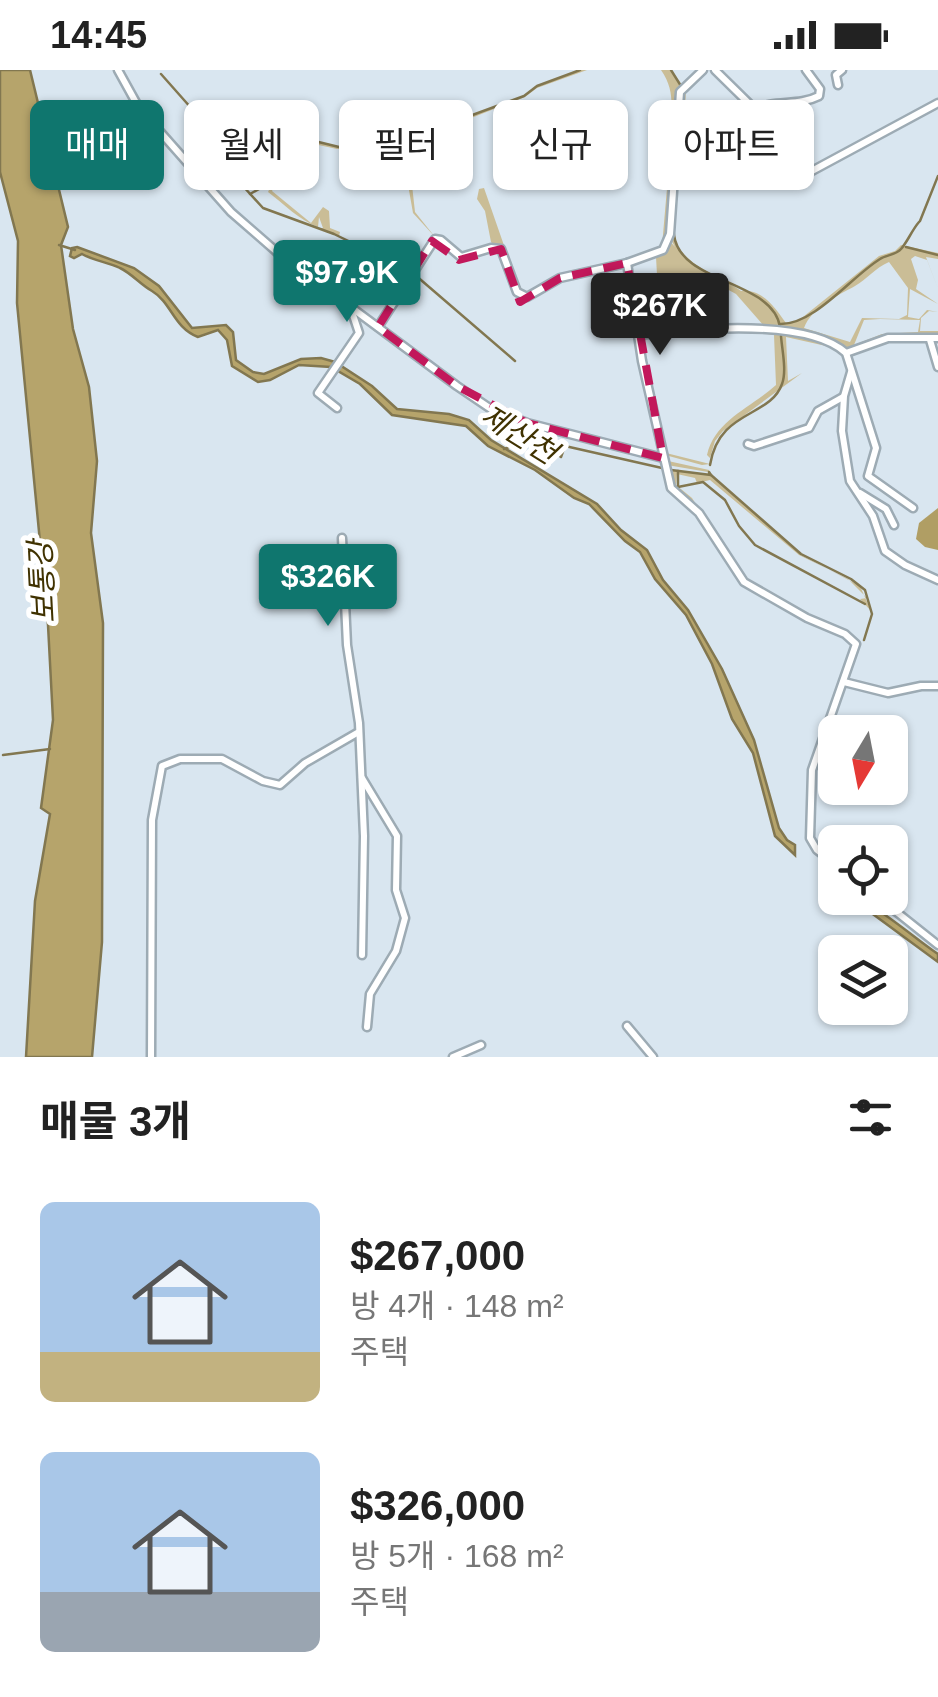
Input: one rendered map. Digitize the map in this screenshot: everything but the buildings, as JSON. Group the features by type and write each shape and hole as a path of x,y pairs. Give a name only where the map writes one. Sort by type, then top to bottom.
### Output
{"street":[{"path":"118,70 140,108 231,212 278,253 491,409 527,423 663,458"},
{"path":"378,326 435,239 461,256 501,249 517,292 524,297 560,278 657,253 668,244 680,92 704,70"},
{"path":"715,70 744,100"},
{"path":"806,70 820,88 819,96 808,100"},
{"path":"838,85 836,75 842,70"},
{"path":"814,171 938,104"},
{"path":"627,263 638,335 672,488 699,513 744,582 854,641 856,650 811,778 810,838 818,850"},
{"path":"337,408 318,393 359,333 348,303"},
{"path":"638,335 718,327 752,328 809,336 837,345 846,353 876,448 868,476 913,508"},
{"path":"846,353 888,338 934,339 938,367"},
{"path":"852,371 844,396 842,444 850,481 873,516 885,551 938,580"},
{"path":"748,444 754,446 808,428 818,411 844,396"},
{"path":"857,491 886,508 894,526"},
{"path":"342,538 347,645 358,718 361,777 362,955"},
{"path":"844,682 888,693 938,686"},
{"path":"151,1057 152,820 162,766 180,759 222,759 262,782 280,785 305,763 357,732"},
{"path":"361,777 397,836 396,890 405,918 396,951 370,994 367,1028"},
{"path":"900,915 938,945"},
{"path":"627,1026 653,1057"},
{"path":"453,1057 482,1045"}],"highlighted area":[{"path":"432,241 459,260 501,249 520,302 560,278 627,263 663,458 527,423 457,386 378,327"}],"shaded area":[{"path":"0,70 30,70 37,100 30,100 30,190 59,190 68,227 61,245 73,329 89,387 97,461 91,533 103,623 102,942 92,1057 26,1057 35,901 50,814 41,808 53,720 48,625 17,303 18,241 0,172"},
{"path":"587,70 537,88 525,97 513,100 537,87"},
{"path":"661,70 671,70 682,89 681,100 671,100"},
{"path":"484,188 524,293 565,273 616,263 566,275 522,296 506,258 491,242 485,211 477,199 479,189"},
{"path":"272,190 311,223 323,207 329,211 330,228 340,232 339,236 320,228 319,217 318,227 298,216 268,192"},
{"path":"409,190 413,190 415,212 435,237 413,213"},
{"path":"667,190 672,190 667,242 656,253 621,261 662,246"},
{"path":"676,190 673,234 684,254 741,291 762,296 786,323 798,321 879,256 901,245 938,253 938,259 926,257 938,289 927,260 915,256 911,259 918,280 916,289 938,304 910,289 908,317 919,319 927,310 938,312 929,311 921,318 920,331 938,331 938,337 893,336 848,348 821,338 772,329 643,331 638,321 644,330 660,328 656,257 634,265 633,288 630,268 635,264 640,261 662,251 670,241 675,247 670,238","holes":["889,262 908,288 907,315 899,319 862,318 850,342 804,328 819,308","710,280 736,294 764,326 722,324 721,318 706,317 699,311 701,289","864,320 920,320 918,332 882,334 854,345"]},
{"path":"72,248 134,268 159,286 192,328 226,325 233,332 236,360 253,372 264,374 301,359 335,362 372,386 397,409 469,420 491,440 597,504 647,550 722,669 754,740 779,828 795,845 795,855 775,836 753,753 732,719 712,664 686,615 655,579 640,552 589,504 488,446 466,426 392,415 360,384 331,367 299,365 258,382 232,366 227,340 218,330 198,337 190,333 159,296 124,270 82,254 70,256"},
{"path":"730,329 646,338 642,351 646,336"},
{"path":"732,329 791,334 835,348 786,337 788,381 802,373 723,431 710,458 707,455 711,443 726,424 776,385 774,335"},
{"path":"650,386 666,453 710,464 665,455"},
{"path":"668,461 709,470 801,555 828,569 799,555 710,480 697,483 695,478 677,474 676,485 692,498 714,533 673,483 667,469 707,475 708,472 667,465"},
{"path":"938,508 938,550 925,547 916,539 919,523"},
{"path":"744,579 806,615 849,634 809,617 782,604"},
{"path":"874,915 885,915 894,921 938,954 938,962 908,940 908,935 901,935"}],"waterway":[{"path":"250,194 275,180 294,136 339,147 399,142 524,96 537,86 580,70"},
{"path":"671,70 681,86"},
{"path":"161,74 192,109 242,185 263,208 334,234 408,270"},
{"path":"683,95 683,100"},
{"path":"920,221 938,176"},
{"path":"676,190 674,235 680,251 708,273 761,300 774,312 780,327"},
{"path":"781,324 807,316 880,259 899,251 919,222"},
{"name":"제산천","path":"59,245 75,250"},
{"path":"906,247 938,255"},
{"path":"414,274 515,361"},
{"path":"710,465 723,434 776,395 783,379 781,336"},
{"path":"504,449 525,441 529,446 547,448 550,461 557,454 561,457 565,446 662,468"},
{"path":"671,470 711,475 709,472"},
{"path":"678,471 678,487 703,482 725,500 755,545 865,604"},
{"path":"711,475 801,554 865,590 872,614 864,640"},
{"path":"3,755 50,749"}],"water label":[{"name":"보통강","path":"42,582"}]}
